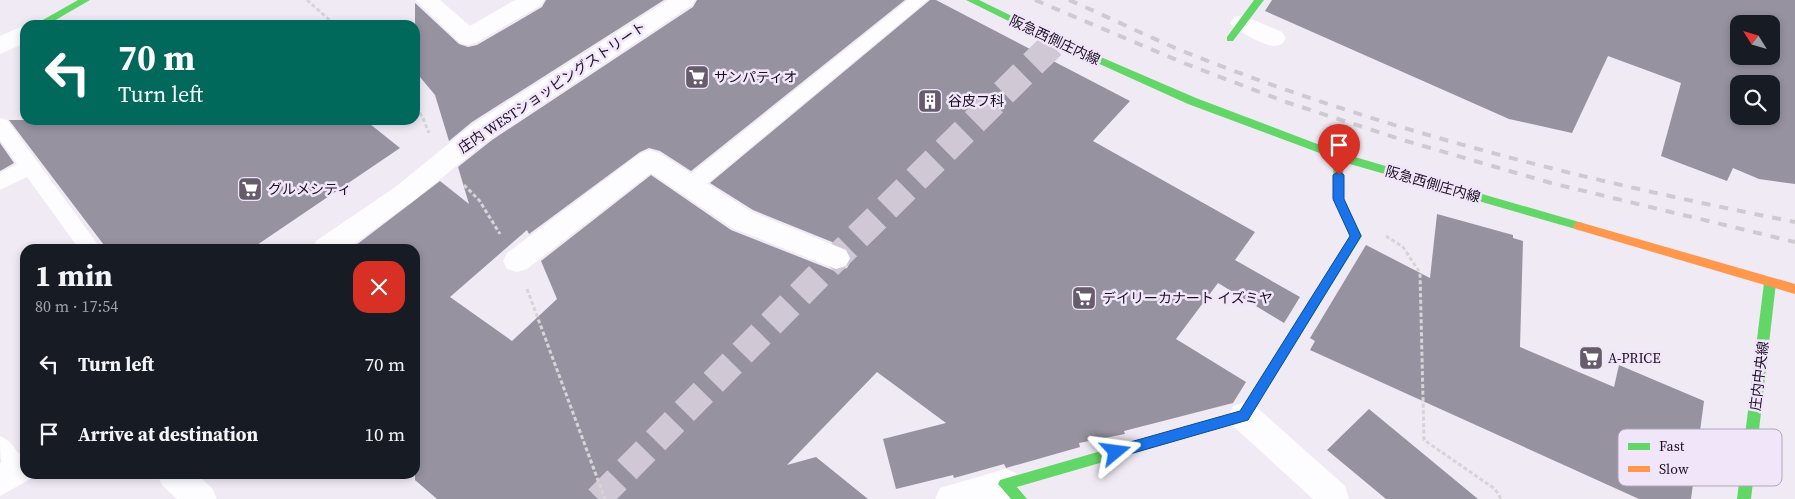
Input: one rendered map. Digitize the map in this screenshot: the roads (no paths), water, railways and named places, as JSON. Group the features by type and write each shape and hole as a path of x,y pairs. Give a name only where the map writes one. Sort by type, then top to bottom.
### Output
{"street":[{"path":"48,20 85,0"},
{"path":"426,0 468,37 533,0"},
{"name":"庄内 WESTショッピングストリート","path":"333,244 403,195 482,131 683,0"},
{"name":"阪急西側庄内線","path":"971,0 1056,41 1192,101 1338,156 1795,289"},
{"path":"1259,0 1236,31 1274,38"},
{"path":"0,46 20,36"},
{"path":"951,499 1013,491 1244,416 1356,236 1339,199 1338,156"},
{"path":"517,261 650,160 742,220 836,258"},
{"name":"庄内中央線","path":"1752,429 1770,283"},
{"path":"1244,416 1334,498"},
{"path":"179,479 201,499"},
{"name":"庄内中央線","path":"1744,499 1746,486"}],"lane":[{"path":"690,186 919,0"},
{"path":"0,125 87,244"},
{"path":"0,182 30,166"}],"tunnel":[{"path":"598,499 836,258 1056,41"}],"railway":[{"path":"1035,0 1186,64 1286,102 1406,141 1551,183 1795,242"},
{"path":"1069,0 1195,56 1341,108 1416,131 1566,172 1795,222"}],"place":[{"name":"サンパティオ","path":"697,77"},
{"name":"谷皮フ科","path":"930,101"},
{"name":"グルメシティ","path":"250,189"},
{"name":"デイリーカナート イズミヤ","path":"1084,298"},
{"name":"A-PRICE","path":"1591,358"}]}
